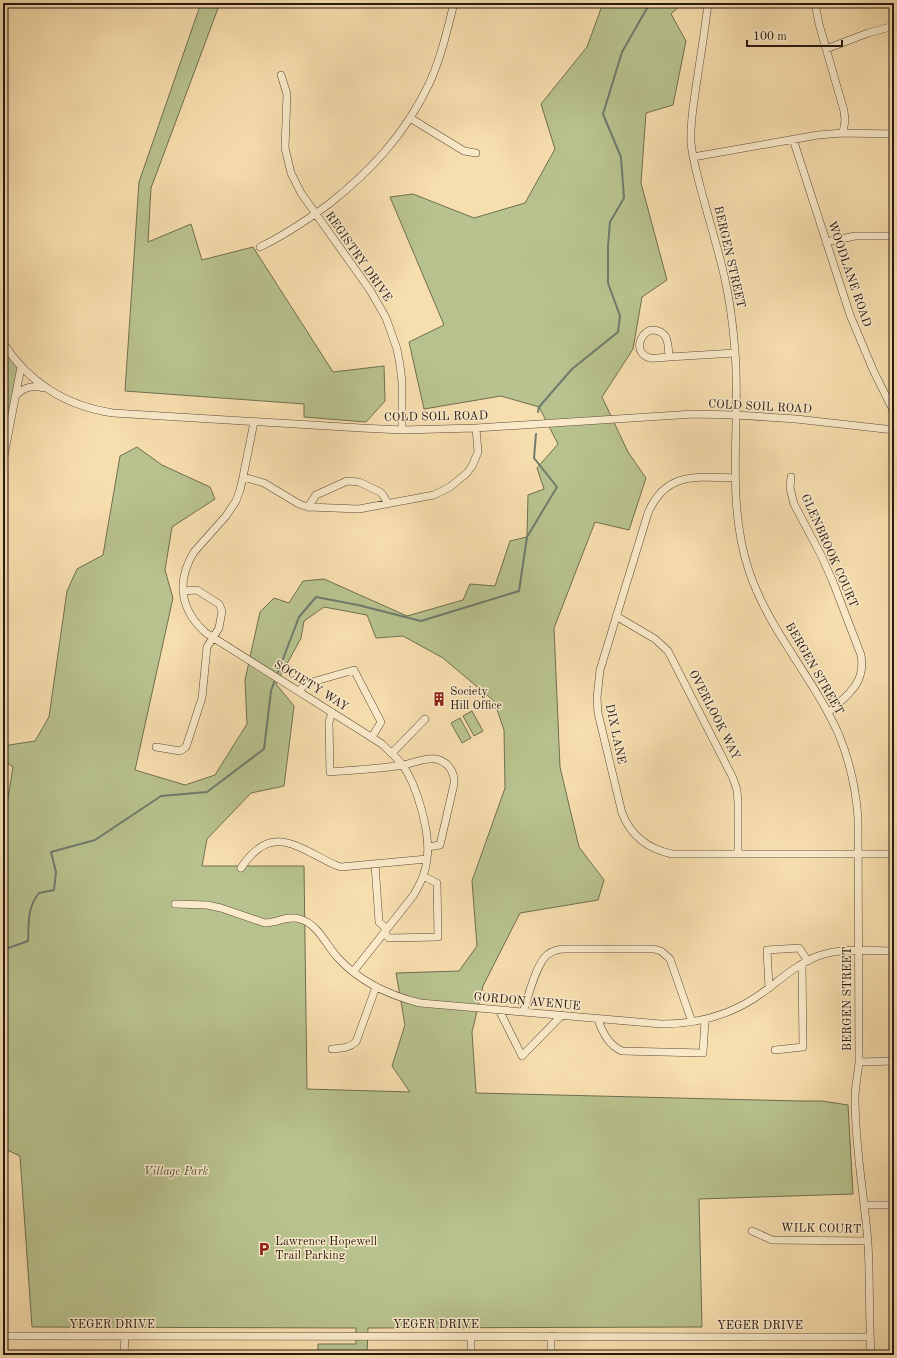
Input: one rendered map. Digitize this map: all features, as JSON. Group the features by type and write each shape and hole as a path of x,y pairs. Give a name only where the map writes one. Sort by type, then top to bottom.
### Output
{"street":[{"path":"260,248 292,230 350,187 374,164 396,139 421,101 437,64 444,45 454,3"},
{"name":"BERGEN STREET","path":"708,3 692,110 691,134 693,157 725,276 733,324 736,415 735,501 739,531 744,554 754,583 766,610 828,713 844,749 852,778 858,818 859,1062 855,1096 859,1175 868,1241 871,1355"},
{"path":"815,3 819,24 844,112 845,120 842,133"},
{"path":"826,48 894,26"},
{"name":"REGISTRY DRIVE","path":"280,75 287,94 285,135 287,160 295,183 315,214 370,290 386,318 397,349 402,382 402,430"},
{"path":"410,118 464,151 476,153"},
{"path":"693,157 793,139 842,133 894,134"},
{"name":"WOODLANE ROAD","path":"793,139 850,316 861,344 894,412"},
{"path":"826,242 860,235 894,236"},
{"path":"670,357 668,340 661,332 651,330 643,335 639,343 640,348 646,356 655,358 735,353"},
{"name":"COLD SOIL ROAD","path":"3,343 21,367 46,388 74,404 100,412 113,414 402,430 476,428 694,414 796,419 894,430"},
{"path":"3,461 21,367"},
{"path":"15,397 29,387 39,386 46,388"},
{"name":"SOCIETY WAY","path":"254,422 240,490 230,511 194,552 189,560 183,577 183,591 188,610 199,627 213,638 372,737 392,753 408,775 419,805 426,831 428,847 423,876 413,896 353,972"},
{"path":"243,477 264,483 299,504 308,507 359,509 434,495 443,492 467,473 475,460 478,445 476,428"},
{"name":"DIX LANE","path":"735,478 694,476 684,478 669,485 656,498 648,513 600,670 596,698 599,720 622,813 625,821 637,837 653,848 672,854 858,854"},
{"name":"GLENBROOK COURT","path":"791,477 790,488 794,504 815,542 833,582 861,655 862,670 857,684 828,713"},
{"path":"308,507 316,495 347,481 359,482 380,492 388,504"},
{"path":"156,747 180,751 186,746 202,698 207,647 219,628 222,611 222,607 219,604 197,590 183,591"},
{"name":"OVERLOOK WAY","path":"616,616 655,639 668,651 729,769 736,790 738,803 738,854"},
{"path":"299,691 305,684 354,670 381,722 372,737"},
{"path":"332,712 329,722 330,772 402,765 432,759 437,759 447,765 453,775 454,784 440,845 428,847"},
{"path":"392,753 426,719"},
{"path":"241,868 254,851 262,846 276,841 290,843 335,865 342,866 427,859"},
{"path":"858,854 894,854"},
{"path":"375,864 379,922 389,938 438,937 437,883 423,876"},
{"name":"GORDON AVENUE","path":"175,904 207,905 221,908 265,924 291,918 305,920 317,930 338,958 353,972 376,987 404,999 420,1003 661,1024 705,1020 735,1009 750,1001 805,963 829,953 841,951 894,951"},
{"path":"769,988 767,950 799,948 805,963 803,1047 775,1050"},
{"path":"523,1012 539,965 553,951 565,949 654,949 661,951 670,959 692,1022"},
{"path":"332,1049 346,1048 352,1046 356,1042 376,987"},
{"path":"499,1010 522,1056 561,1016"},
{"path":"598,1019 600,1027 611,1044 622,1051 703,1053 705,1020"},
{"path":"859,1062 894,1061"},
{"path":"864,1205 894,1205"},
{"name":"WILK COURT","path":"752,1231 772,1240 868,1241"},
{"name":"YEGER DRIVE","path":"3,1336 870,1337"},
{"path":"124,1355 125,1336"},
{"path":"471,1336 471,1355"},
{"path":"551,1336 551,1355"}],"green space":[{"path":"201,3 220,3 151,188 148,242 191,224 202,260 253,247 333,372 384,366 385,401 366,422 304,417 304,404 125,391 139,182"},
{"name":"Village Park","path":"603,3 683,3 671,14 686,41 673,105 646,113 641,183 667,280 642,297 633,349 602,397 628,452 646,478 629,530 595,522 554,628 560,767 579,847 604,880 598,900 520,913 483,986 472,1032 476,1093 822,1101 848,1105 853,1194 699,1199 702,1327 368,1328 367,1355 318,1355 318,1344 356,1344 356,1328 32,1327 20,1156 3,1148 3,824 13,767 3,760 3,746 35,741 49,717 67,591 77,569 103,555 120,456 137,447 162,465 210,487 215,499 172,527 165,570 173,598 135,770 185,785 215,775 247,724 245,680 260,612 274,598 289,603 303,581 324,579 407,616 463,600 470,584 495,586 510,541 527,537 528,495 544,489 537,468 558,444 539,407 501,396 424,409 409,342 444,325 390,197 413,194 474,218 525,203 555,149 541,104 587,47","holes":["324,607 367,615 376,638 403,636 443,658 494,701 504,730 505,788 472,881 477,946 459,971 396,973 405,1025 392,1066 410,1092 307,1089 304,866 202,866 207,839 251,793 284,786 294,706 276,684 301,638 304,621"]},
{"path":"3,343 21,367 3,457"},
{"path":"472,711 483,731 474,736 463,716"},
{"path":"460,718 471,738 462,743 451,723"}],"waterway":[{"path":"538,412 539,407 572,369 618,332 620,316 608,283 608,246 610,222 624,198 621,157 603,114 622,52 650,3"},
{"path":"278,672 299,617 316,597 358,605 421,621 519,591 527,537 557,487 534,458 536,434"},
{"path":"3,950 28,941 29,916 32,904 39,893 54,890 56,872 51,852 95,840 161,796 207,792 264,749 271,691 274,682"}],"place":[{"name":"Society Hill Office","path":"439,699"},
{"name":"Lawrence Hopewell Trail Parking","path":"264,1249"}]}
